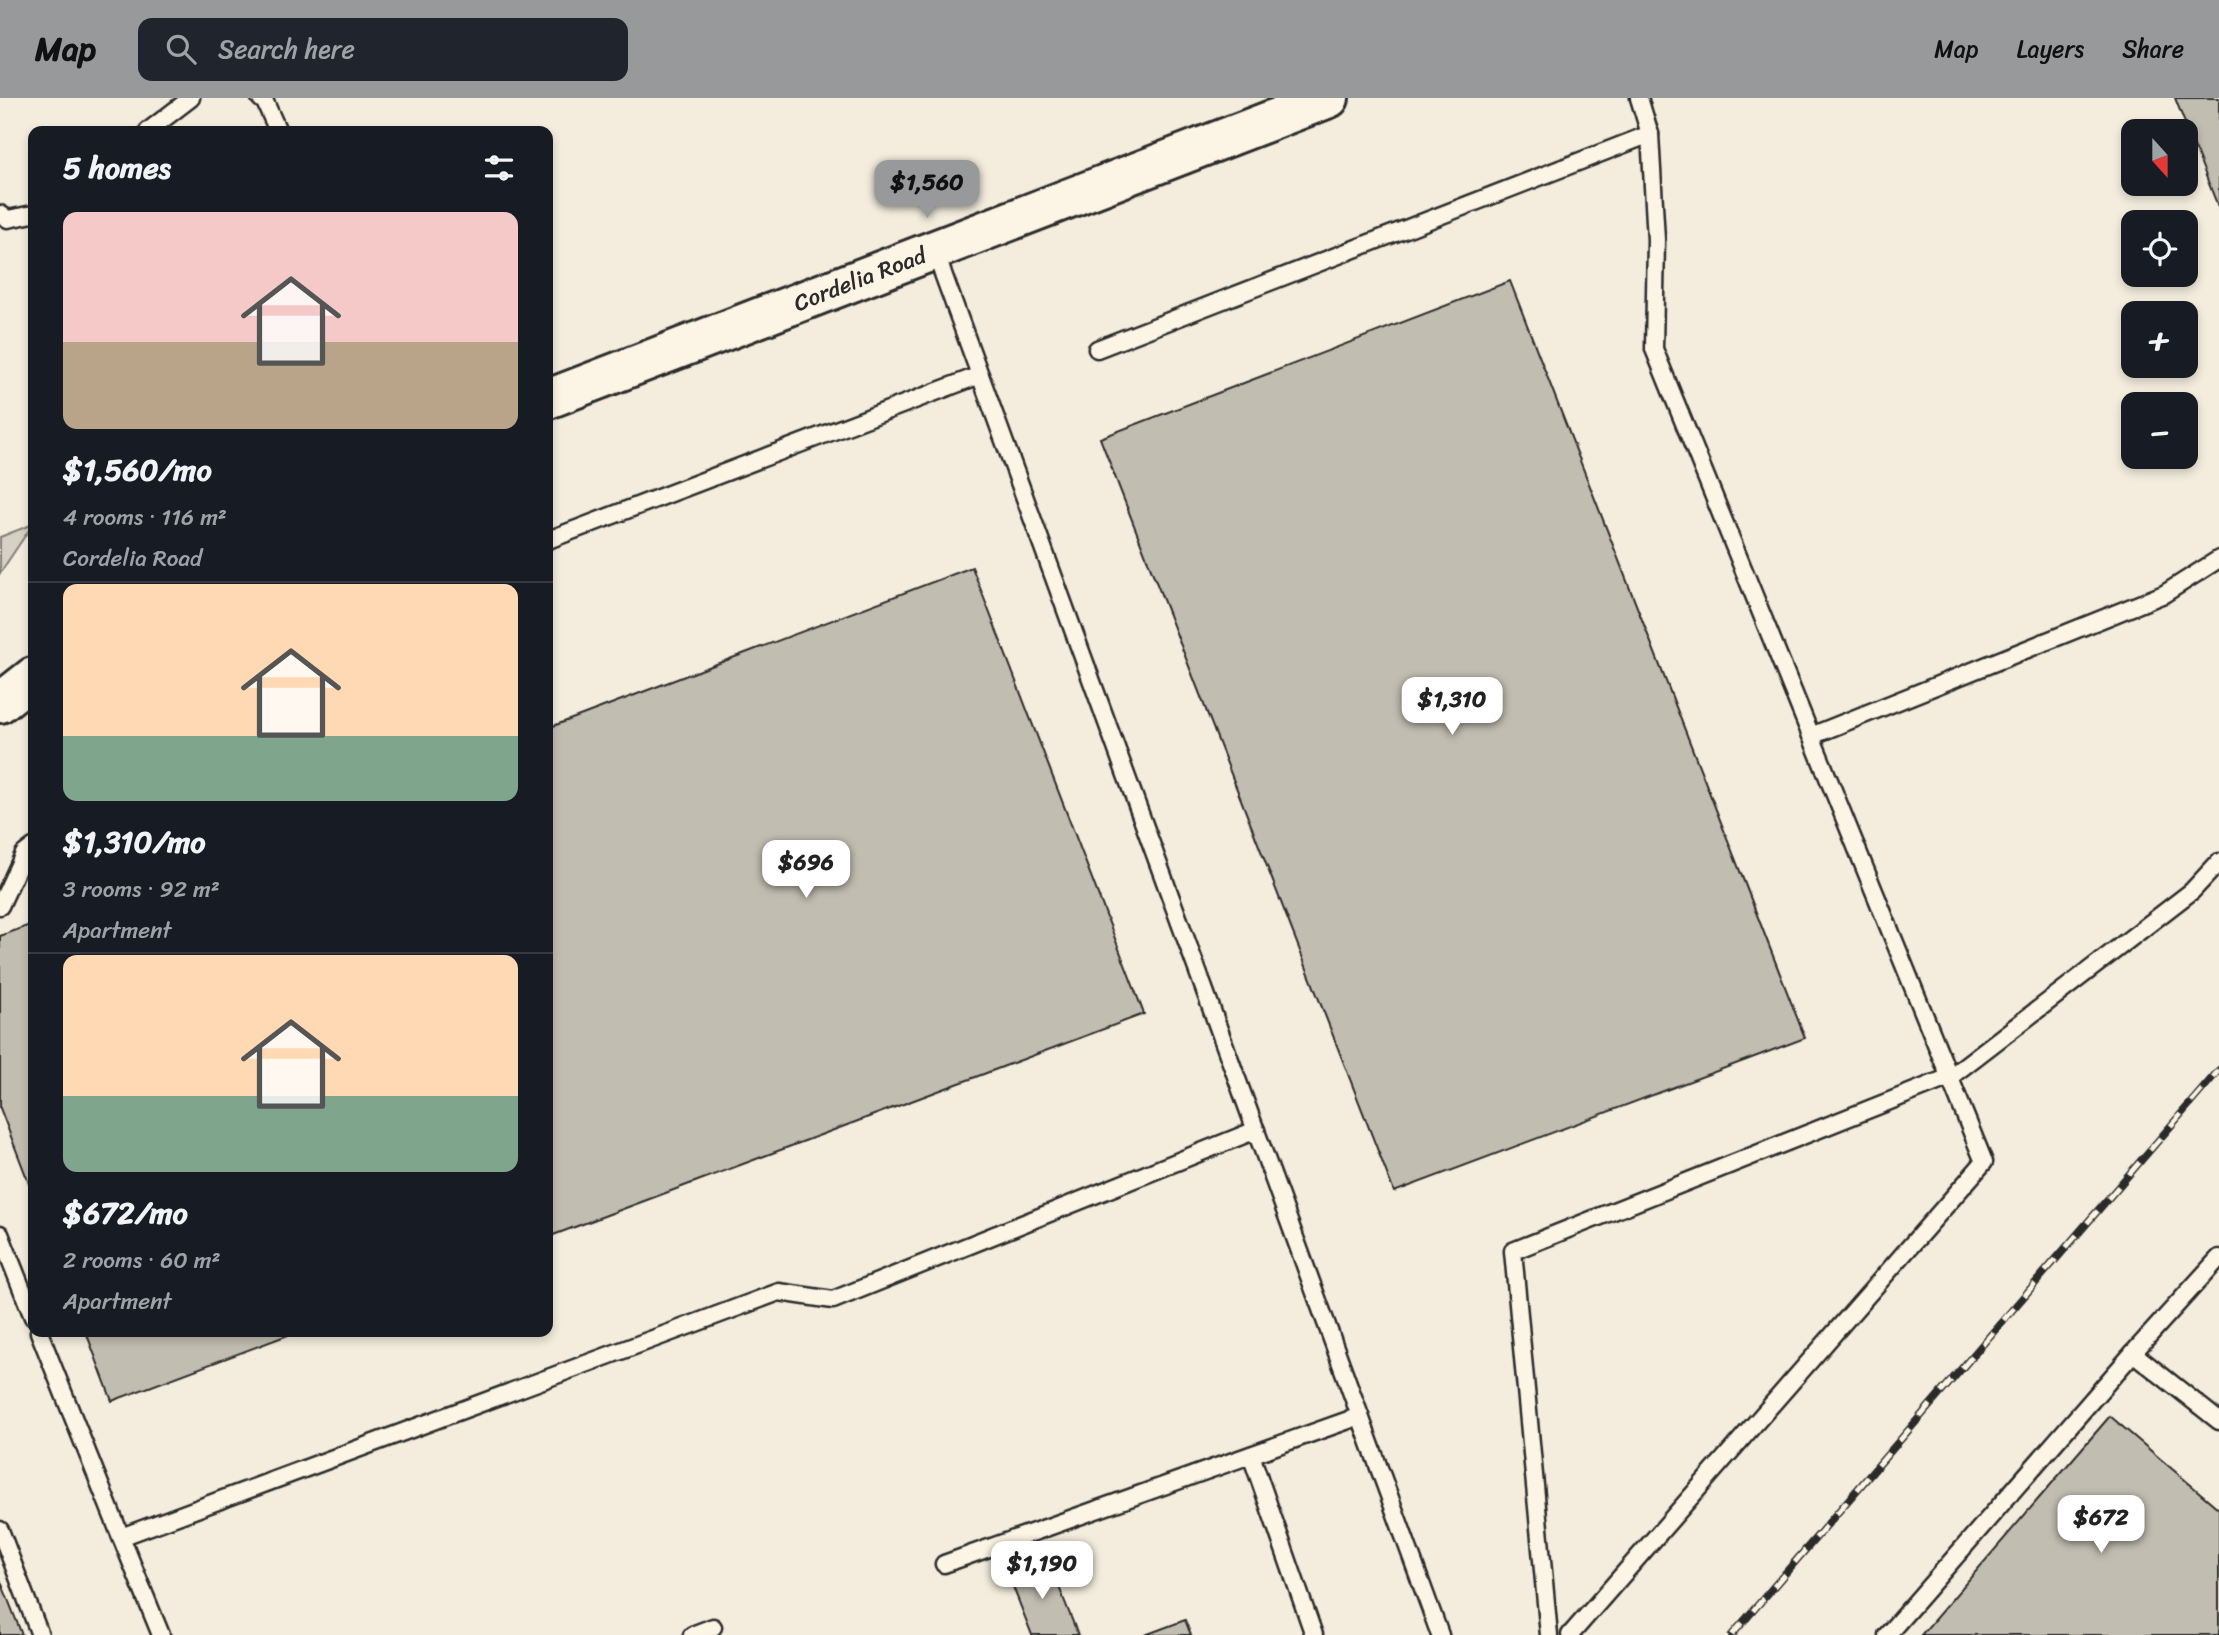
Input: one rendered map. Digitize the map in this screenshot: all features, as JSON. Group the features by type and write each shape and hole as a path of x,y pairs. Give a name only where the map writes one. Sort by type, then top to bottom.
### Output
{"main road":[{"name":"Cordelia Road","path":"553,396 1329,98"},
{"path":"0,703 28,681"}],"lane":[{"path":"155,126 191,98"},
{"path":"260,98 265,102 276,126"},
{"path":"1570,1635 1984,1162 1654,349 1656,240 1650,134 1639,98"},
{"path":"1097,349 1650,134"},
{"path":"0,214 8,219 28,215"},
{"path":"934,249 1440,1635"},
{"path":"553,538 980,375"},
{"path":"1811,736 2164,594 2219,559"},
{"path":"0,905 24,854 28,851"},
{"path":"1549,1635 1513,1251 1950,1077 2192,891 2219,862"},
{"path":"121,1537 779,1292 833,1300 1256,1130"},
{"path":"0,1234 28,1304"},
{"path":"1886,1635 2219,1258"},
{"path":"41,1337 161,1635"},
{"path":"2133,1353 2219,1420"},
{"path":"944,1564 1360,1416"},
{"path":"1251,1455 1314,1635"},
{"path":"0,1530 40,1635"},
{"path":"692,1635 713,1627"}],"shaded area":[{"path":"28,526 28,531 0,573 0,537"}],"building":[{"path":"2175,98 2219,98 2219,209 2198,156 2198,119 2183,119"},
{"path":"1510,281 1805,1038 1394,1192 1100,438"},
{"path":"972,567 1144,1014 553,1235 553,726"},
{"path":"28,926 28,1181 0,1108 0,936"},
{"path":"88,1337 283,1337 112,1401"},
{"path":"2110,1416 2219,1509 2219,1635 1921,1635"},
{"path":"1048,1559 1078,1635 1032,1635 1008,1574"},
{"path":"0,1579 22,1635 0,1635"},
{"path":"1185,1620 1191,1635 1145,1635"}],"railway":[{"path":"1732,1635 2219,1070"}]}
